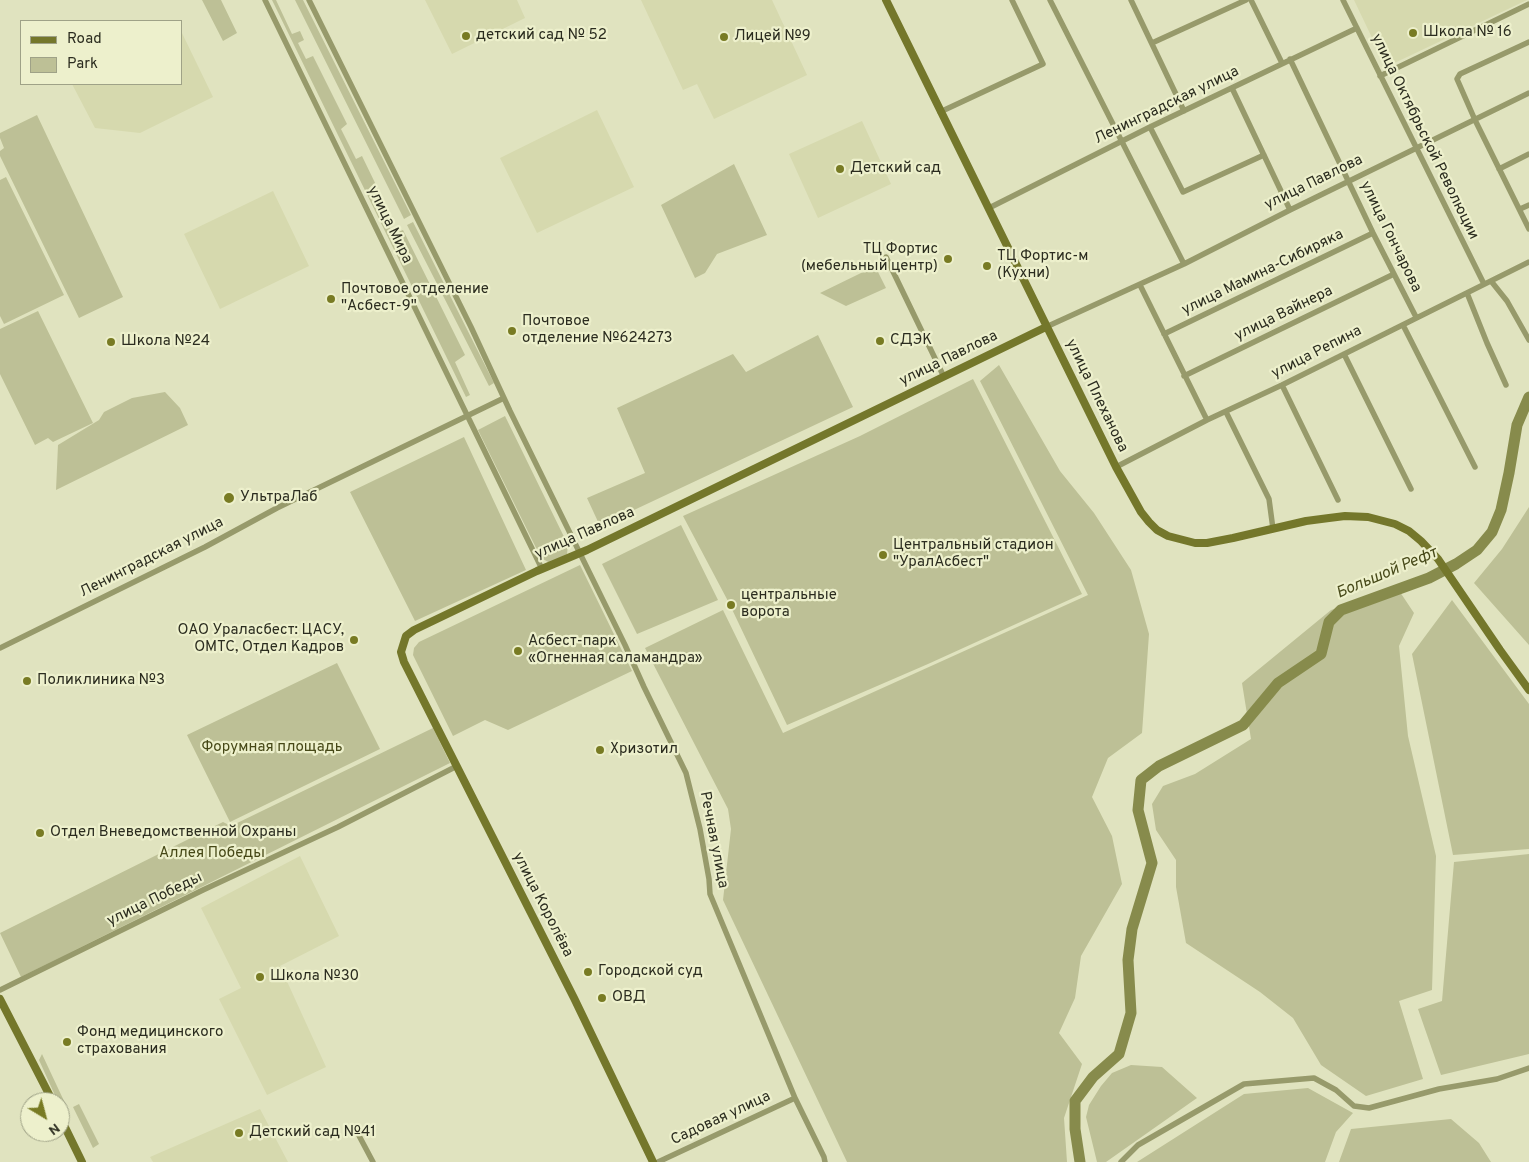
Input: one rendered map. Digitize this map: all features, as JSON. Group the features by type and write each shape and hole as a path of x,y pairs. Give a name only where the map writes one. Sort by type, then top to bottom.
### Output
{"street":[{"name":"улица Мира","path":"265,0 542,569"},
{"name":"улица Мира","path":"309,0 471,327 580,553"},
{"name":"улица Плеханова","path":"886,0 1046,327 1140,512 1157,530 1168,536 1183,541 1207,543 1306,521 1345,516 1382,520 1409,531 1429,548 1529,690"},
{"path":"940,112 1044,64 1012,0"},
{"path":"1050,0 1184,264"},
{"path":"1131,0 1184,111"},
{"path":"1152,43 1246,0"},
{"path":"1251,0 1282,63"},
{"name":"улица Октябрьской Революции","path":"1343,0 1484,284"},
{"path":"1380,76 1529,4"},
{"name":"Ленинградская улица","path":"989,208 1150,127 1357,28"},
{"path":"1529,42 1460,74 1457,78 1475,120 1529,229"},
{"name":"улица Гончарова","path":"1290,59 1373,233 1416,317"},
{"path":"1232,88 1290,210"},
{"name":"улица Павлова","path":"404,662 401,652 402,644 406,636 414,630 580,553 1046,327 1184,264 1529,93"},
{"path":"1150,127 1183,192 1264,155"},
{"path":"1499,169 1529,154"},
{"path":"1520,210 1529,205"},
{"name":"улица Мамина-Сибиряка","path":"1164,334 1373,233"},
{"path":"886,257 944,377"},
{"name":"улица Репина","path":"1116,467 1207,420 1282,385 1529,262"},
{"name":"улица Вайнера","path":"1184,376 1394,274"},
{"path":"1491,281 1507,301 1529,340"},
{"path":"1140,285 1207,420"},
{"path":"1467,293 1506,385"},
{"path":"1403,324 1475,466"},
{"path":"1344,354 1411,489"},
{"path":"1282,385 1338,500"},
{"name":"Ленинградская улица","path":"0,648 205,547 277,508 504,398"},
{"path":"1226,412 1269,499 1273,529"},
{"name":"Речная улица","path":"580,553 626,645 644,687 686,773 700,829 710,894 795,1098 825,1162"},
{"name":"улица Королёва","path":"404,662 574,998 653,1162"},
{"name":"улица Победы","path":"0,990 203,890 338,827 456,766"},
{"path":"0,998 47,1092"},
{"path":"1121,1162 1138,1145 1244,1084 1314,1078 1336,1090 1354,1106 1370,1108 1439,1089 1497,1079 1529,1068"},
{"name":"Садовая улица","path":"658,1162 795,1098"},
{"path":"356,1130 373,1162"},
{"path":"70,1137 82,1162"}],"shaded area":[{"name":"детский сад № 52","path":"425,0 517,0 525,18 452,54"},
{"name":"Лицей №9","path":"641,0 772,0 807,75 714,119 697,84 683,90"},
{"name":"Школа № 16","path":"1354,0 1527,0 1386,67"},
{"path":"182,33 213,97 140,133 95,128 73,85 182,85"},
{"path":"597,110 634,187 537,233 500,158"},
{"name":"Детский сад","path":"862,121 891,184 818,218 789,154"},
{"path":"273,191 309,266 220,309 184,234"},
{"name":"Школа №30","path":"300,856 339,936 280,966 326,1067 267,1095 219,999 241,988 201,908"},
{"name":"Детский сад №41","path":"260,1109 288,1162 153,1162 150,1157"}],"green space":[{"path":"202,0 221,0 237,33 223,41"},
{"path":"272,0 276,0 292,34 300,31 304,40 298,43 306,59 313,56 347,124 341,129 356,159 362,156 378,189 372,193 393,234 403,230 465,355 455,362 470,395 466,397"},
{"path":"295,0 303,0 411,215 404,219"},
{"path":"37,115 123,297 79,318 0,156 0,151 4,148 0,133"},
{"path":"734,164 767,235 717,254 705,273 695,278 661,205"},
{"path":"6,177 64,295 4,324 0,316 0,180"},
{"path":"413,222 494,383 489,386 407,225"},
{"path":"877,270 886,288 846,306 820,293 861,273"},
{"path":"38,311 93,423 53,442 48,438 35,445 0,374 0,329"},
{"path":"818,335 853,407 600,526 587,498 645,473 617,408 733,354 746,372"},
{"path":"999,365 1060,471 1094,513 1131,570 1149,634 1142,733 1108,758 1092,797 1112,836 1122,884 1081,956 1075,998 1059,1033 1082,1064 1064,1118 1067,1162 847,1162 723,900 731,829 728,809 645,648 723,610 783,733 1088,595 980,381"},
{"name":"Центральный стадион \"УралАсбест\"","path":"973,379 1082,594 787,725 729,603 683,516 860,436"},
{"path":"165,392 180,408 188,425 56,490 58,445 99,420 104,412 132,398"},
{"path":"505,416 568,545 567,554 550,563 541,558 478,430"},
{"path":"464,437 526,570 415,621 350,492"},
{"path":"1529,507 1529,645 1474,583 1502,549"},
{"path":"681,525 718,600 637,634 602,564"},
{"name":"Асбест-парк «Огненная саламандра»","path":"580,565 632,671 508,730 485,720 453,736 413,655 414,648 419,642"},
{"path":"1398,589 1414,613 1399,646 1408,736 1436,856 1432,990 1399,1001 1423,1079 1366,1096 1321,1065 1293,1018 1260,992 1186,943 1176,887 1176,860 1156,830 1152,804 1163,786 1195,774 1251,739 1242,683 1331,610"},
{"path":"1452,600 1529,704 1529,849 1453,855 1412,654"},
{"name":"Форумная площадь","path":"337,663 380,749 230,822 187,735"},
{"name":"Аллея Победы","path":"433,728 450,763 21,977 0,933 223,822 231,826"},
{"path":"1529,854 1529,1054 1441,1075 1418,1009 1442,1001 1454,862"},
{"path":"42,1054 60,1092 53,1092 39,1060"},
{"path":"1131,1065 1162,1067 1197,1098 1106,1162 1097,1162 1086,1117 1089,1105 1112,1073"},
{"path":"1308,1088 1353,1113 1336,1132 1325,1162 1137,1162 1244,1094"},
{"path":"79,1104 99,1144 93,1148 73,1107"},
{"path":"1451,1119 1479,1143 1491,1162 1339,1162 1351,1129"}],"waterway":[{"name":"Большой Рефт","path":"1080,1162 1075,1129 1075,1101 1093,1077 1119,1054 1131,1013 1128,960 1132,929 1152,863 1138,810 1141,780 1159,766 1243,725 1278,683 1321,654 1329,622 1341,610 1429,578 1456,564 1477,550 1492,532 1501,510 1517,425 1529,397"}],"place":[{"name":"Школа № 16","path":"1413,33"},
{"name":"детский сад № 52","path":"466,36"},
{"name":"Лицей №9","path":"724,37"},
{"name":"Детский сад","path":"840,169"},
{"name":"ТЦ Фортис (мебельный центр)","path":"948,259"},
{"name":"ТЦ Фортис-м (Кухни)","path":"987,266"},
{"name":"Почтовое отделение \"Асбест-9\"","path":"331,299"},
{"name":"Почтовое отделение №624273","path":"512,331"},
{"name":"СДЭК","path":"880,341"},
{"name":"Школа №24","path":"111,342"},
{"name":"УльтраЛаб","path":"229,498"},
{"name":"Центральный стадион \"УралАсбест\"","path":"883,555"},
{"name":"центральные ворота","path":"731,605"},
{"name":"ОАО Ураласбест: ЦАСУ, ОМТС, Отдел Кадров","path":"354,640"},
{"name":"Асбест-парк «Огненная саламандра»","path":"518,651"},
{"name":"Поликлиника №3","path":"27,681"},
{"name":"Хризотил","path":"600,750"},
{"name":"Отдел Вневедомственной Охраны","path":"40,833"},
{"name":"Городской суд","path":"588,972"},
{"name":"Школа №30","path":"260,977"},
{"name":"ОВД","path":"602,998"},
{"name":"Фонд медицинского страхования","path":"67,1042"},
{"name":"Детский сад №41","path":"239,1133"}]}
